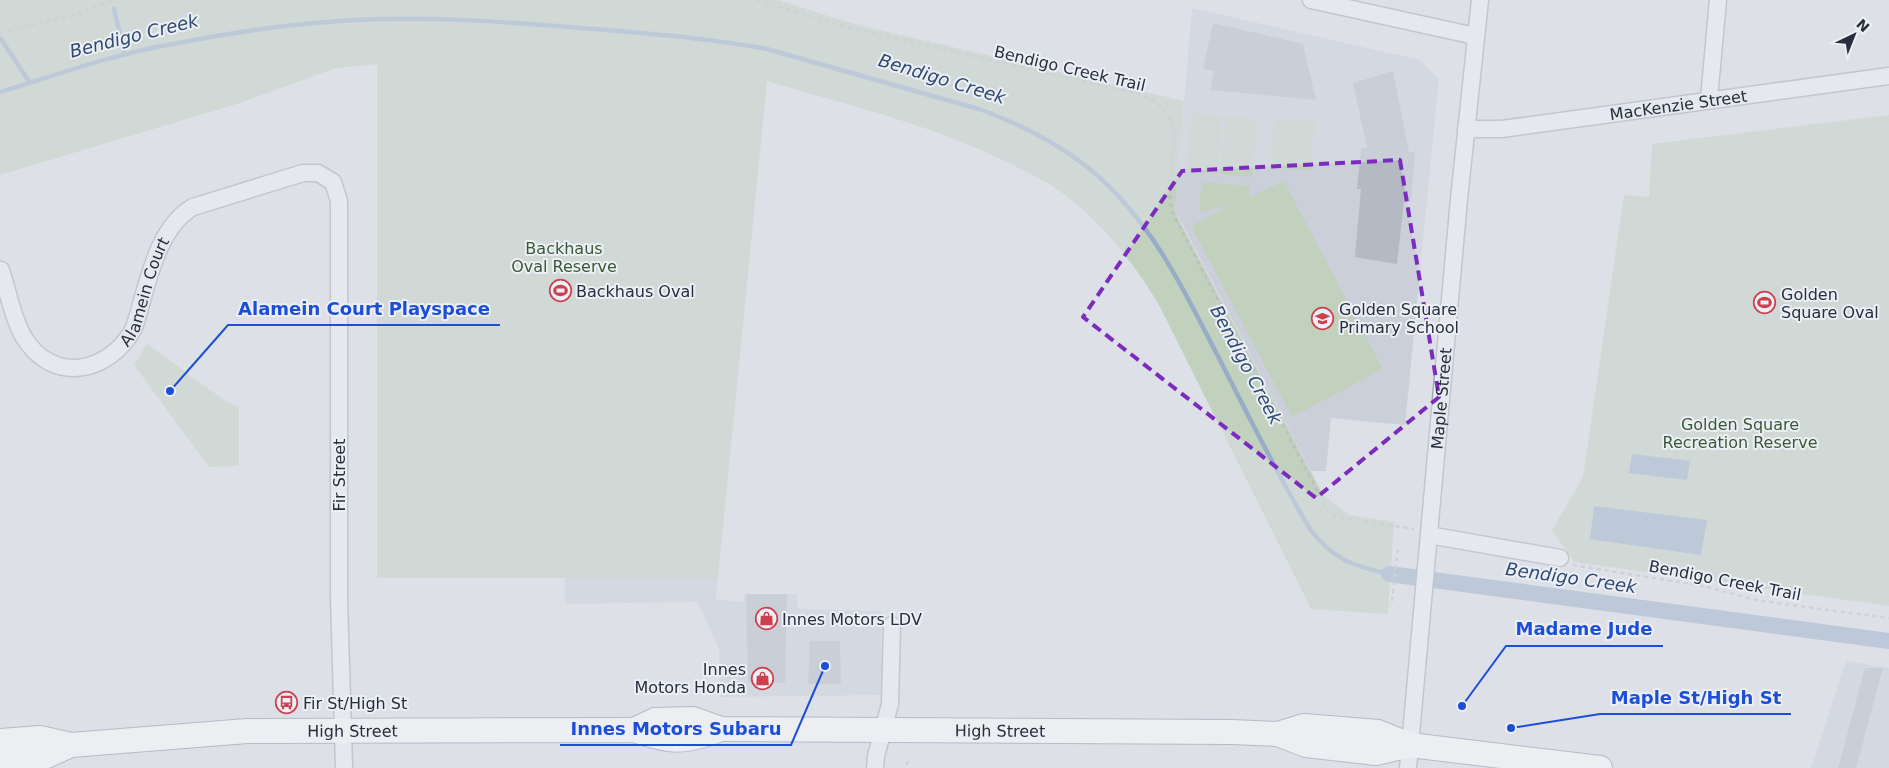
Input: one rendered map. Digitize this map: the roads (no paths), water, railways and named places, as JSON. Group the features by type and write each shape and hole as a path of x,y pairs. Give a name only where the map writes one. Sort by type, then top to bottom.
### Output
{"highway":[{"name":"High Street","path":"0,741 40,738 71,745 238,732 634,730 655,720 693,719 721,729 1161,730 1278,734 1306,745 1376,753 1600,768"},
{"name":"High Street","path":"0,762 44,757 71,745"}],"street":[{"path":"1311,0 1475,36"},
{"name":"Maple Street","path":"1409,756 1466,129 1480,0"},
{"path":"1709,99 1718,0"},
{"name":"MacKenzie Street","path":"1466,129 1502,128 1889,76"},
{"name":"Alamein Court","path":"1,270 17,322 30,346 40,355 66,367 89,366 111,358 128,340 134,328 166,234 177,219 186,211 303,173 318,173 333,182"},
{"name":"Fir Street","path":"333,182 339,201 338,589 344,768"},
{"path":"1429,535 1560,558"},
{"path":"875,768 876,756 890,704 892,625"}],"water":[{"path":"1632,454 1690,461 1687,480 1629,473"},
{"path":"1594,506 1707,520 1701,555 1590,539"}],"waterway":[{"path":"114,9 125,55"},
{"name":"Bendigo Creek","path":"0,92 129,53 214,36 339,21 434,19 593,29 745,45 767,49 982,110 1029,130 1059,147 1086,166 1117,194 1147,231 1185,292 1270,457 1310,529 1327,548 1344,560 1389,574"},
{"path":"1,39 30,83"},
{"name":"Bendigo Creek","path":"1389,574 1889,641"}],"place":[{"name":"Backhaus Oval","path":"560,291"},
{"name":"Golden Square Oval","path":"1765,303"},
{"name":"Golden Square Primary School","path":"1323,318"},
{"name":"Alamein Court Playspace","path":"170,391"},
{"name":"Innes Motors LDV","path":"766,619"},
{"name":"Innes Motors Subaru","path":"825,666"},
{"name":"Innes Motors Honda","path":"762,678"},
{"name":"Fir St/High St","path":"287,703"},
{"name":"Madame Jude","path":"1462,706"},
{"name":"Maple St/High St","path":"1511,728"}],"park label":[{"name":"Backhaus Oval Reserve","path":"564,257"},
{"name":"Golden Square Recreation Reserve","path":"1740,433"}]}
